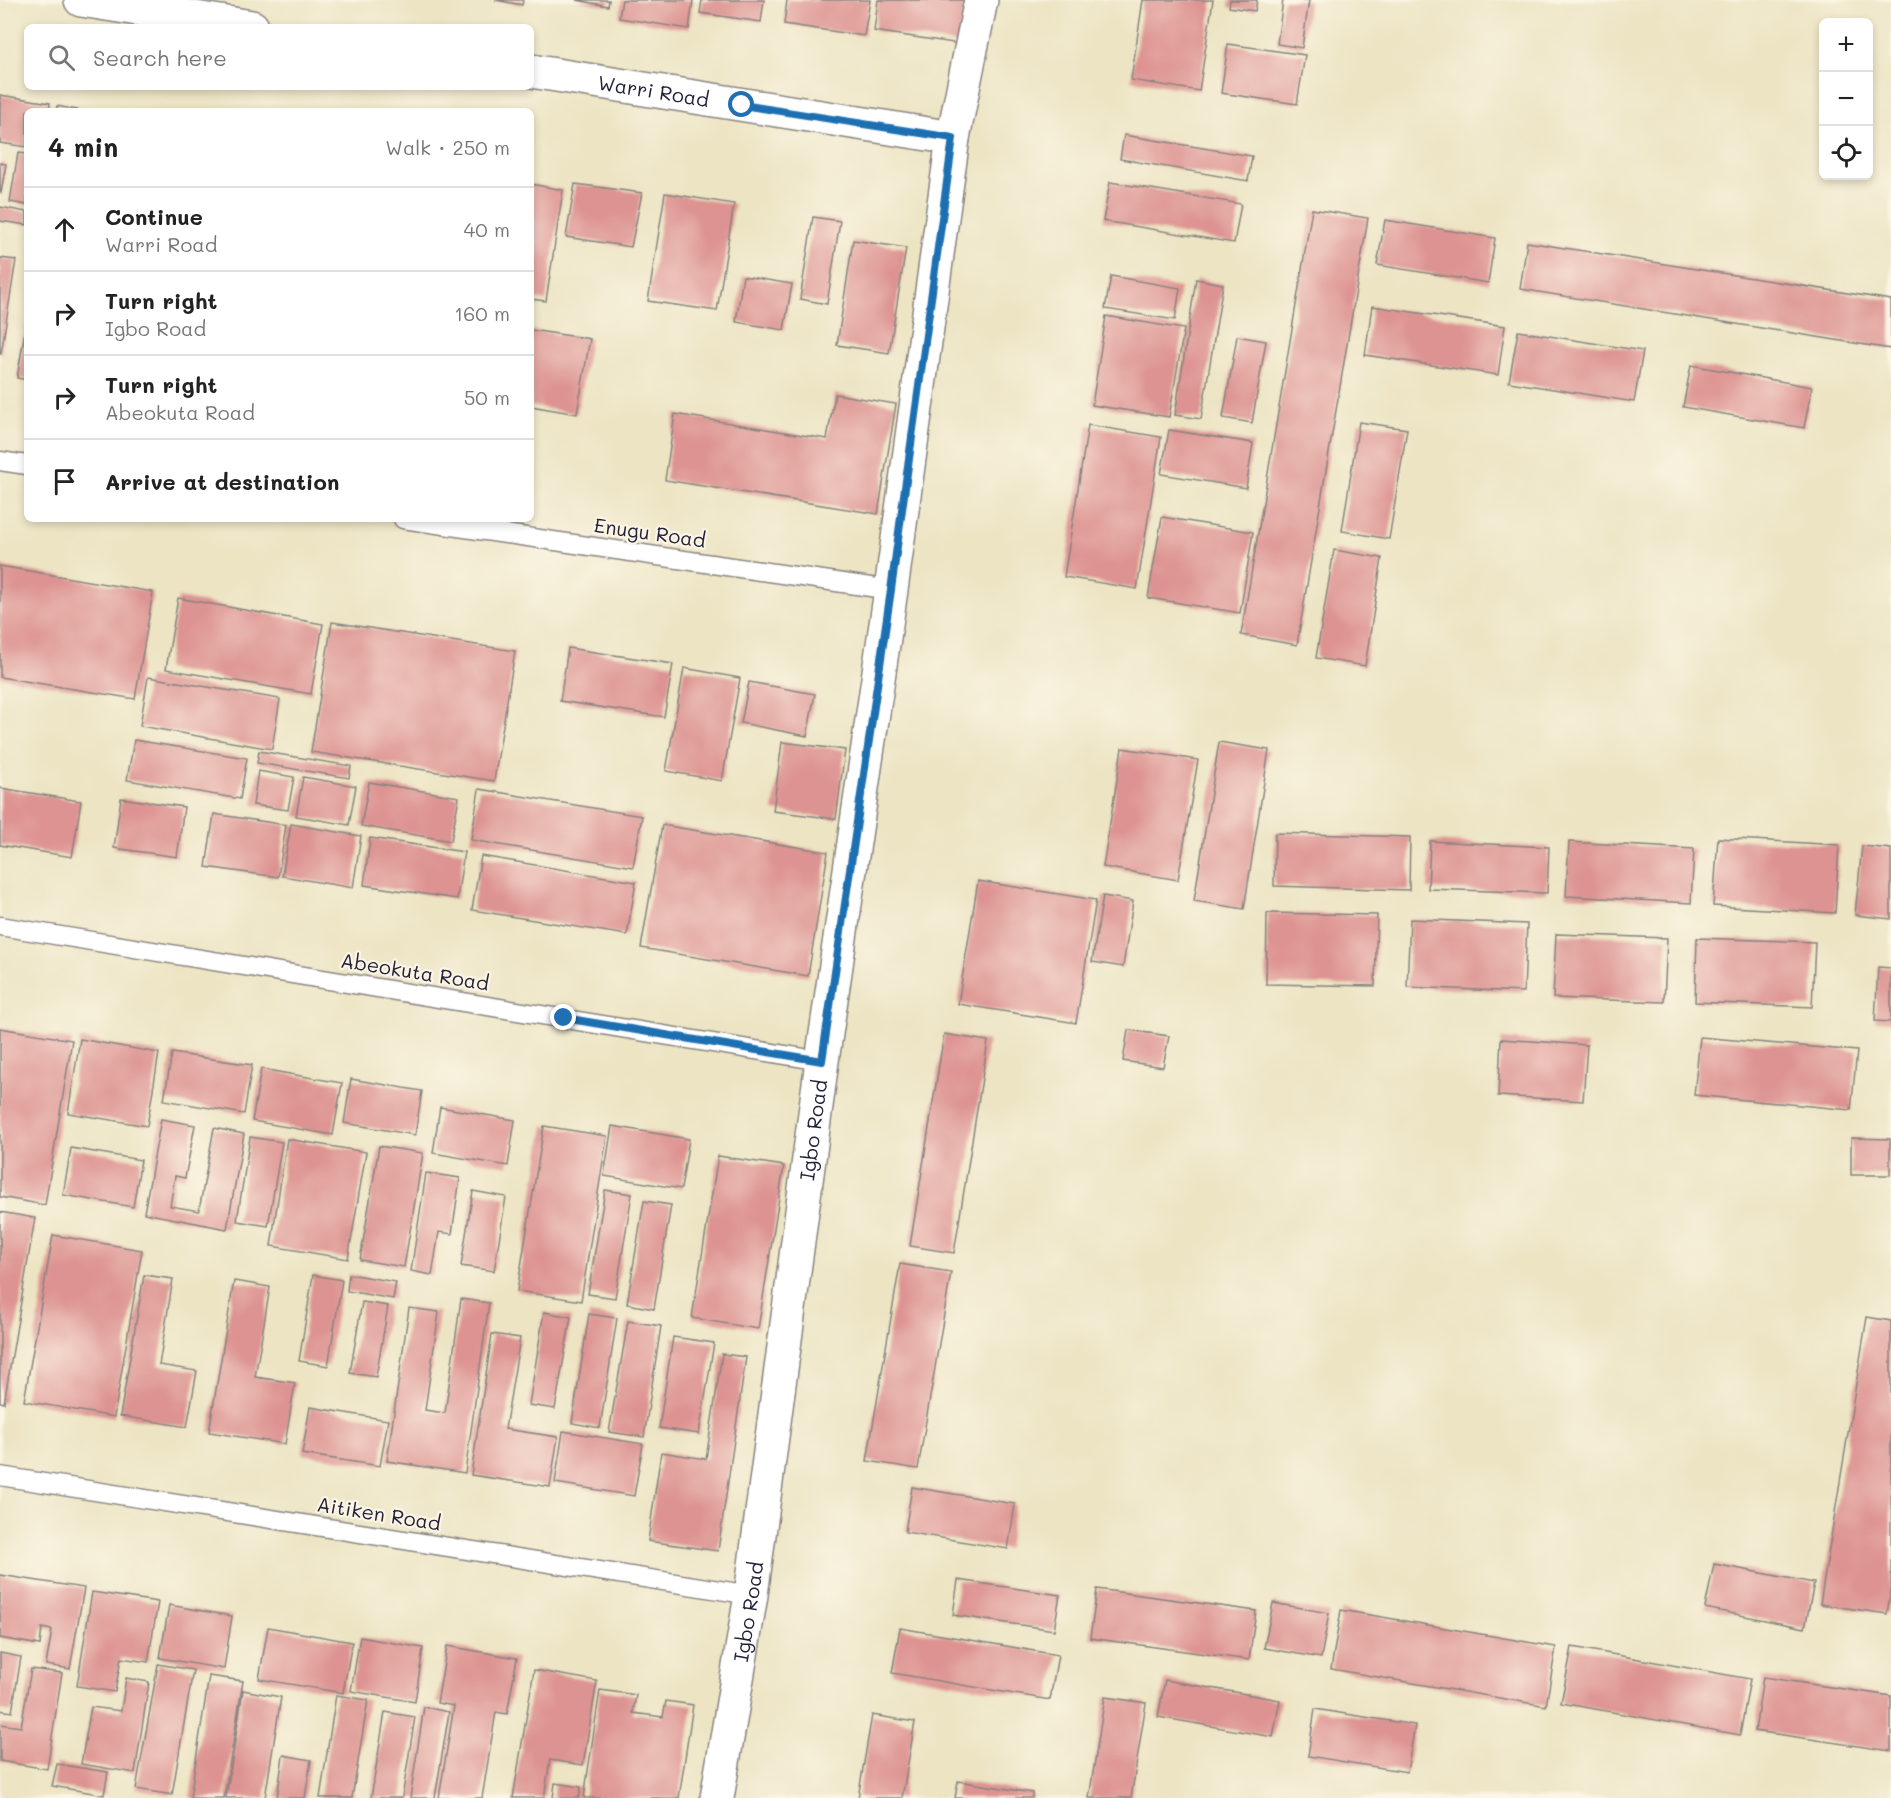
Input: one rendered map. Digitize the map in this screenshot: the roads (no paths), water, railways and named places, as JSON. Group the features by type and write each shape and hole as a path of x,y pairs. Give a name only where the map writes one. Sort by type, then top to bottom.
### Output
{"street":[{"path":"81,0 233,24"},
{"name":"Igbo Road","path":"717,1798 751,1595 822,1061 891,590 953,138 981,0"},
{"name":"Warri Road","path":"534,71 953,138"}],"lane":[{"path":"0,461 24,465"},
{"name":"Enugu Road","path":"424,522 891,590"},
{"name":"Abeokuta Road","path":"0,926 822,1061"},
{"name":"Aitiken Road","path":"0,1476 751,1595"}]}
